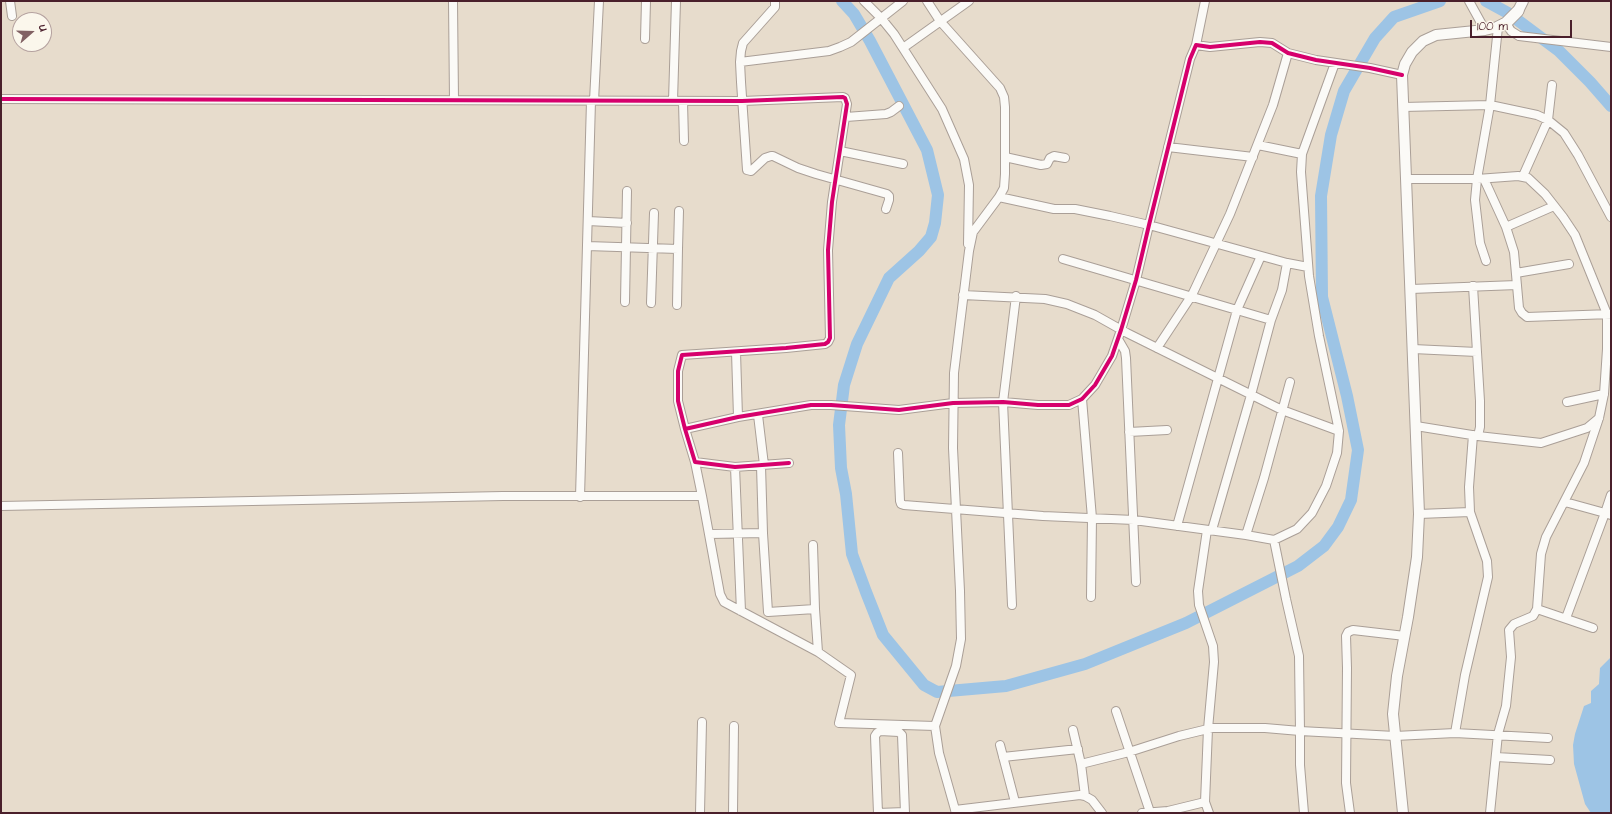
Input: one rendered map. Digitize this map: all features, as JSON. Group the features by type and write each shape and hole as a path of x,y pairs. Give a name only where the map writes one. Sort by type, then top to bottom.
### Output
{"main road":[{"path":"1504,23 1521,6"}],"street":[{"path":"10,1 12,16"},
{"path":"453,1 454,100"},
{"path":"580,497 587,246 599,1"},
{"path":"645,39 646,1"},
{"path":"673,101 676,1"},
{"path":"776,1 775,7 743,43 740,62 747,170 751,171 765,158 771,156 798,168 887,194 889,196 889,200 886,209"},
{"path":"864,1 881,18 903,48 942,109 964,158 969,185 967,240 969,251"},
{"path":"740,62 829,51 851,42 903,1"},
{"path":"927,1 940,21 1000,88 1004,97 1005,107 1004,188 973,232 963,294 954,373 953,404 955,508 961,639 956,666 935,726 939,753 956,812 1015,802 1080,795 1092,800 1102,813"},
{"path":"903,48 969,1"},
{"path":"686,429 738,417 758,415 811,405 899,410 953,404 1003,402 1038,405 1070,405 1082,399 1095,385 1109,362 1122,330 1136,280 1190,60 1196,45 1205,1"},
{"path":"1469,1 1485,30"},
{"path":"1402,813 1393,714 1397,676 1417,557 1419,514 1402,75 1405,64 1412,52 1423,41 1436,34 1485,30 1504,23"},
{"path":"1504,23 1510,31 1519,36 1611,47"},
{"path":"1486,261 1480,243 1475,200 1480,179 1490,105 1504,23"},
{"path":"1196,45 1210,47 1260,42 1272,43 1288,53 1402,75"},
{"path":"1157,348 1192,296 1230,214 1273,105 1288,53"},
{"path":"898,453 901,504 1007,513 1134,520 1274,540 1297,529 1312,514 1326,486 1337,453 1339,431 1319,336 1308,267 1301,172 1302,154 1335,63"},
{"path":"1523,176 1548,120 1552,85"},
{"path":"1,100 742,101 840,96 845,98 847,101 846,116 836,179 828,250 830,338 828,342 825,344 736,352 682,355 678,371 678,401 695,462 720,594 724,602 818,652 851,675 840,724 935,726"},
{"path":"683,101 684,141"},
{"path":"1403,106 1490,105 1537,115 1548,120 1568,138 1611,217"},
{"path":"846,116 886,114 899,106"},
{"path":"1258,145 1302,154"},
{"path":"1168,147 1253,157"},
{"path":"840,151 902,164"},
{"path":"1005,157 1041,165 1047,164 1050,158 1054,156 1065,158"},
{"path":"1407,179 1480,179 1523,176 1528,178 1554,206 1575,235 1609,314 1604,394 1599,418 1584,463 1546,537 1541,554 1537,609 1533,616 1514,624 1509,630 1511,657 1506,706 1498,734 1490,813"},
{"path":"1480,179 1506,227 1514,252 1519,308 1522,313 1528,317 1609,314"},
{"path":"625,302 627,191"},
{"path":"999,197 1054,209 1075,209 1149,225 1215,244 1308,267"},
{"path":"1506,227 1554,206"},
{"path":"677,305 679,211"},
{"path":"652,303 654,213"},
{"path":"588,221 626,222"},
{"path":"587,246 678,249"},
{"path":"1177,526 1238,310 1261,256"},
{"path":"1063,258 1271,320"},
{"path":"1209,813 1205,802 1208,729 1214,662 1213,646 1199,605 1198,591 1210,530 1251,396 1271,320 1282,290 1287,263"},
{"path":"1516,273 1569,264"},
{"path":"1411,289 1517,285"},
{"path":"1455,733 1465,675 1488,577 1487,561 1470,512 1469,487 1475,436 1480,427 1480,401 1473,286"},
{"path":"963,294 1045,298 1067,304 1095,316 1251,396 1282,410 1339,431"},
{"path":"1012,606 1003,402 1016,296"},
{"path":"1118,339 1125,351 1136,582"},
{"path":"1413,349 1477,352"},
{"path":"736,352 738,417"},
{"path":"1246,535 1290,382"},
{"path":"1567,402 1604,394"},
{"path":"1082,399 1092,518 1091,597"},
{"path":"758,415 763,466 763,533 768,612 767,625"},
{"path":"1416,426 1475,436 1541,443 1587,428 1599,418"},
{"path":"1129,432 1167,430"},
{"path":"695,462 735,467 789,463"},
{"path":"735,467 741,611"},
{"path":"1566,618 1608,514 1611,495"},
{"path":"1,506 495,496 702,496"},
{"path":"1565,502 1608,514"},
{"path":"1419,514 1470,512"},
{"path":"709,534 763,533"},
{"path":"1274,540 1299,656 1300,765 1304,813"},
{"path":"813,545 818,652"},
{"path":"768,612 815,609"},
{"path":"1537,609 1593,628"},
{"path":"1350,813 1346,783 1346,636 1348,632 1353,630 1404,636"},
{"path":"1116,711 1130,752 1146,812 1168,812 1205,802"},
{"path":"700,813 702,722"},
{"path":"733,813 734,726"},
{"path":"1081,764 1130,752 1178,736 1208,729 1265,728 1395,736 1455,733 1498,734 1548,738"},
{"path":"1073,730 1081,764 1085,796"},
{"path":"899,732 902,735 905,812 878,813 876,733 899,732"},
{"path":"1000,745 1015,802"},
{"path":"1003,758 1078,749"},
{"path":"1496,757 1550,760"}],"water":[{"path":"1611,657 1611,813 1591,813 1585,804 1574,764 1573,745 1584,706 1591,703 1591,691 1599,684 1600,668"}],"waterway":[{"path":"842,1 854,14 870,41 927,150 938,195 935,223 931,237 919,251 889,278 857,344 844,385 839,425 841,468 846,494 852,554 883,635 924,685 937,692 1006,686 1085,664 1186,623 1298,566 1324,546 1338,527 1351,500 1358,450 1347,396 1322,297 1321,196 1331,135 1344,91 1375,38 1394,17 1440,1"},
{"path":"1486,1 1508,13 1559,51 1590,82 1611,106"}],"cycle path":[{"path":"789,463 735,467 695,462 685,429 738,417 811,405 899,410 953,403 1003,402 1038,405 1069,405 1082,399 1095,385 1112,356 1121,330 1136,280 1190,59 1196,45 1210,47 1260,42 1272,43 1288,53 1316,60 1370,68 1402,75"},
{"path":"1,99 742,101 843,97 845,98 847,104 832,202 828,250 830,338 825,344 682,355 678,371 678,401 685,429"}]}
